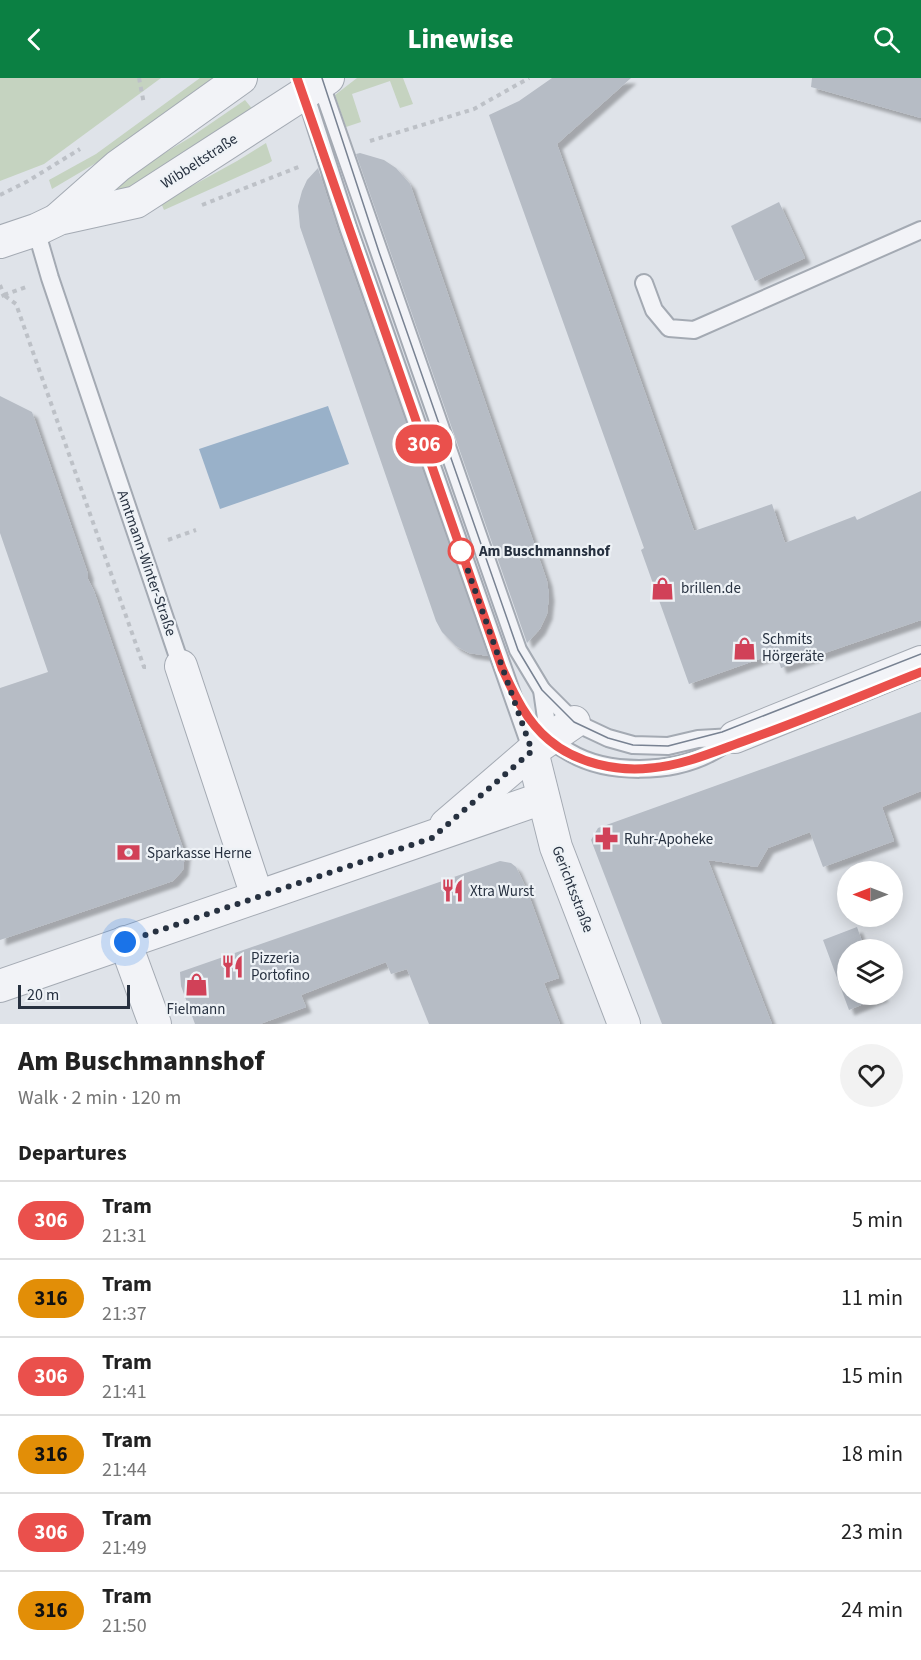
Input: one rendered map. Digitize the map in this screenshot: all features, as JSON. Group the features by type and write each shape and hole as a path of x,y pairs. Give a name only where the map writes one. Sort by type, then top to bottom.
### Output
{"street":[{"name":"Wibbeltstraße","path":"47,224 118,166 241,78"},
{"name":"Wibbeltstraße","path":"0,242 47,224 136,202 314,82"},
{"path":"735,737 921,662"},
{"name":"Amtmann-Winter-Straße","path":"181,666 257,896"},
{"path":"432,838 540,745 574,722"},
{"name":"Gerichtsstraße","path":"540,745 543,798 556,847 624,1024"},
{"path":"0,986 543,798"},
{"path":"125,942 154,1024"}],"lane":[{"path":"314,82 344,150 518,650 542,690 574,722 608,738 633,745 668,746 698,740 735,737"},
{"path":"314,82 348,227 502,668 540,745 596,764 619,768 650,768 680,763 711,753 735,737"},
{"name":"Amtmann-Winter-Straße","path":"47,224 50,278 181,666"},
{"path":"644,283 654,310 669,328 694,330 921,230"},
{"path":"540,745 542,690"}],"path":[{"path":"139,78 144,106"},
{"path":"344,150 474,109 529,78"},
{"path":"0,195 28,181 88,144"},
{"path":"0,285 2,296 16,304 144,667 181,666"},
{"path":"183,535 196,530"}],"green space":[{"path":"0,78 161,78 44,164 0,181"},
{"path":"200,78 217,78 135,140 52,189 49,180 96,154"},
{"path":"357,78 403,78 413,104 400,108 390,81 352,94 361,122 346,127 335,95"},
{"path":"245,100 254,111 128,191 118,192 116,190 115,185 118,181 191,137"},
{"path":"266,143 272,161 269,163 164,210 161,203"}],"water":[{"path":"328,406 349,464 220,509 199,449"}],"building":[{"path":"552,78 631,78 557,144 694,531 772,504 785,543 855,516 857,520 921,491 921,620 781,668 776,653 689,684 641,550 644,548 489,115 519,101"},
{"path":"812,78 921,78 921,118 811,87"},
{"path":"360,153 384,160 396,168 410,184 547,581 549,596 547,614 540,629 527,643 356,154"},
{"path":"318,168 488,656 469,653 456,646 442,632 436,621 300,227 298,206 302,191 307,180"},
{"path":"779,202 805,258 755,281 731,226"},
{"path":"0,396 32,412 185,854 183,870 173,881 0,940 0,688 48,672 0,533"},
{"path":"921,712 921,791 882,807 894,841 823,867 810,832 768,848 757,867 708,860 772,1024 662,1024 591,840 598,828"},
{"path":"500,861 511,863 516,867 527,890 559,978 544,983 560,1024 429,1024 407,969 391,974 386,962 301,995 306,1007 260,1024 195,1024 181,986 180,972"},
{"path":"857,927 861,939 837,939 837,978 823,940"},
{"path":"847,1005 861,1005 849,1010"}],"tram line":[{"path":"296,78 502,668 519,705 539,730 564,749 588,761 612,767 660,766 732,746 921,672"},
{"name":"306","path":"297,78 502,668 520,706 549,740 575,756 596,764 619,768 650,768 680,763 777,729 921,672"},
{"path":"322,78 379,252 518,650 542,690 574,722 608,738 633,745 668,746 722,732 921,654"}],"place":[{"name":"Am Buschmannshof","path":"461,551"},
{"name":"brillen.de","path":"663,588"},
{"name":"Schmits Hörgeräte","path":"744,648"},
{"name":"Ruhr-Apoheke","path":"606,839"},
{"name":"Sparkasse Herne","path":"129,853"},
{"name":"Xtra Wurst","path":"452,891"},
{"name":"Pizzeria Portofino","path":"233,967"},
{"name":"Fielmann","path":"196,985"}],"route":[{"path":"125,942 432,838 532,751 461,551"}]}
